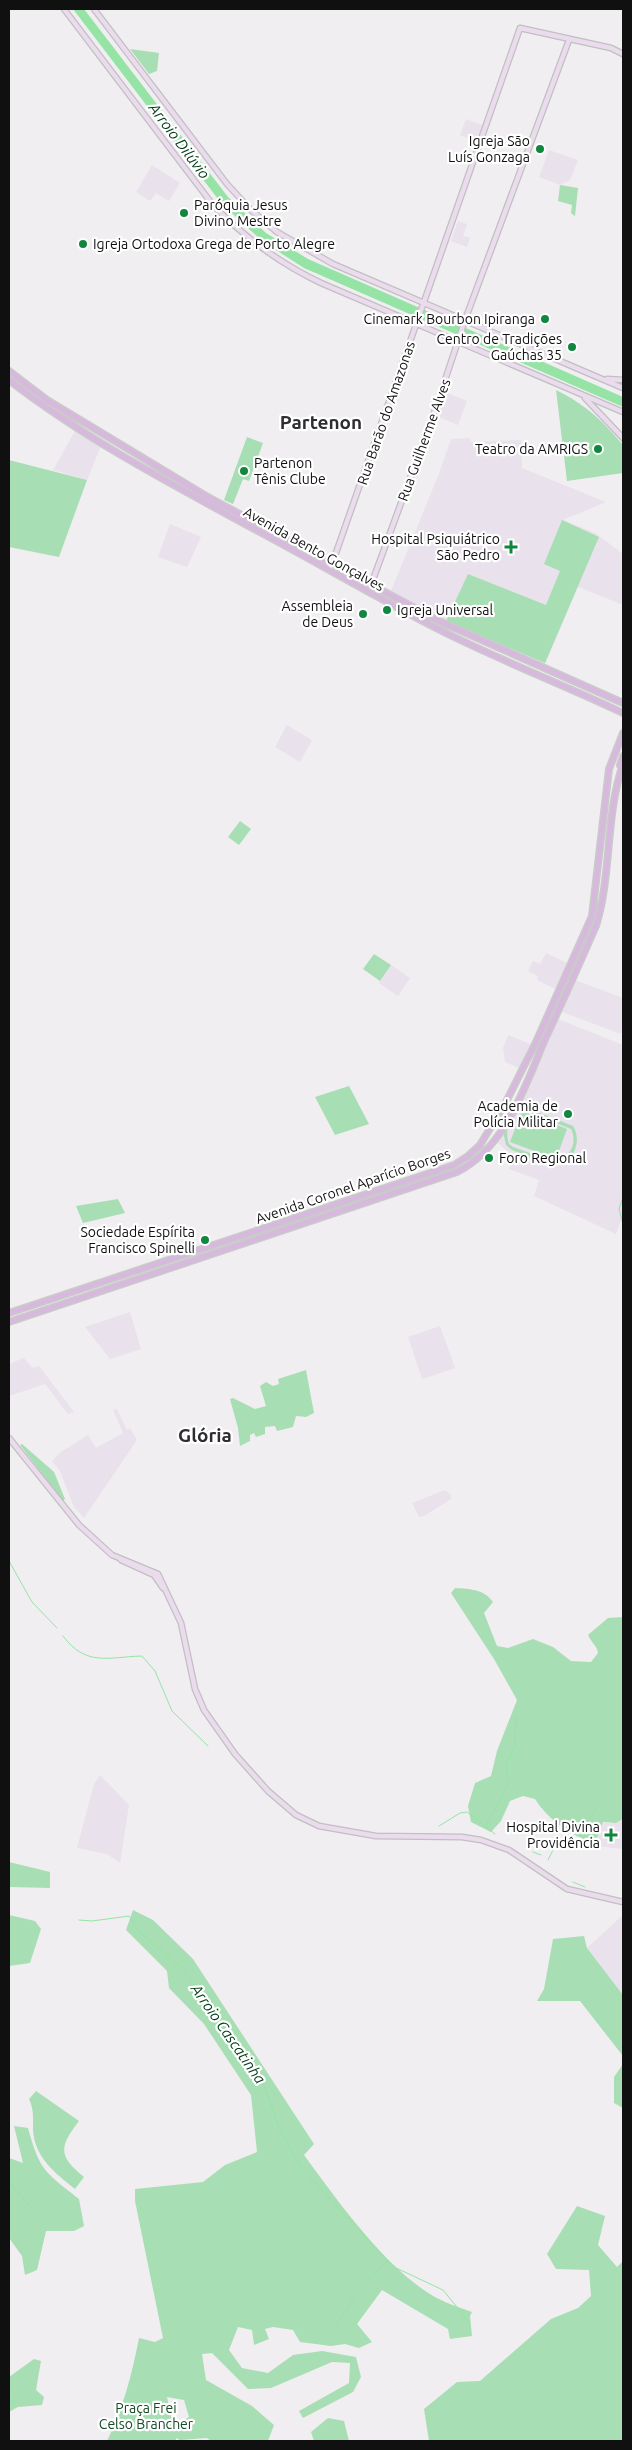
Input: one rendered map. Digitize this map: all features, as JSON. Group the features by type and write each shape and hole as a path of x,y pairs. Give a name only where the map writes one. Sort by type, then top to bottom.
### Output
{"main road":[{"path":"64,9 213,205 238,231 288,267 582,396 623,412"},
{"path":"94,9 227,184 251,210 277,232 333,264 424,305 623,388"},
{"name":"Rua Barão do Amazonas","path":"330,571 520,28 569,40"},
{"path":"569,40 611,48 623,54"},
{"name":"Rua Guilherme Alves","path":"371,585 459,341 464,322 569,40"},
{"name":"Avenida Bento Gonçalves","path":"9,371 47,400 152,465 332,564 448,626 623,703"},
{"path":"601,378 623,380"},
{"name":"Avenida Bento Gonçalves","path":"9,380 43,406 126,457 330,571 445,632 623,713"},
{"path":"582,396 623,438"},
{"name":"Avenida Coronel Aparício Borges","path":"9,1313 454,1165 480,1145 518,1080 592,916 609,769 623,736"},
{"path":"609,830 618,772 623,756"},
{"name":"Avenida Coronel Aparício Borges","path":"9,1322 457,1172 474,1162 492,1142 527,1084 596,926 602,902 609,830 623,764"},
{"path":"9,1438 79,1526 112,1555 156,1571 181,1623 195,1690 204,1710 235,1754 268,1791 296,1815 319,1826 376,1836 455,1837 481,1840 509,1850 567,1889 623,1902"},
{"path":"17,1447 23,1443"},
{"path":"61,1504 68,1500"},
{"path":"120,1559 154,1575 172,1601"},
{"path":"145,1571 156,1571"}],"shaded area":[{"path":"466,119 482,125 476,141 460,135"},
{"path":"549,150 578,160 570,180 560,185 539,177"},
{"path":"152,165 180,183 169,201 156,193 150,201 136,192"},
{"path":"458,221 467,224 463,236 470,238 467,247 451,241"},
{"path":"445,392 467,401 458,425 436,416"},
{"path":"75,431 101,446 87,480 53,470"},
{"name":"Hospital Psiquiátrico São Pedro","path":"470,438 471,442 521,440 522,468 606,502 563,520 595,533 623,554 623,605 578,587 545,664 446,621 391,591 451,439"},
{"path":"170,524 201,537 187,567 158,557"},
{"path":"287,725 312,740 300,762 275,747"},
{"path":"546,953 567,963 555,989 537,980 538,976 528,971 533,961 540,964"},
{"path":"391,965 410,978 398,996 379,983"},
{"path":"575,980 623,998 623,1028 621,1034 562,1012"},
{"name":"Academia de Polícia Militar","path":"558,1019 623,1045 623,1214 616,1234 534,1196 539,1180 509,1169 513,1157 496,1141 530,1087"},
{"path":"508,1035 530,1044 519,1068 505,1062 503,1048"},
{"path":"130,1312 141,1349 110,1359 85,1327"},
{"path":"440,1326 455,1368 422,1379 408,1337"},
{"path":"24,1358 32,1368 39,1366 74,1412 68,1414 45,1384 9,1396 9,1364"},
{"path":"117,1409 127,1430 130,1428 137,1440 84,1518 74,1507 60,1471 52,1461 61,1452 88,1435 96,1448 123,1433 113,1410"},
{"path":"445,1490 451,1495 451,1499 424,1516 419,1517 412,1503"},
{"path":"100,1775 129,1805 120,1863 107,1854 77,1848 94,1784"},
{"name":"Hospital Divina Providência","path":"623,1820 623,1849 595,1846 603,1823 616,1823"},
{"path":"623,1915 623,1995 587,1948"}],"green space":[{"path":"130,49 159,53 157,71 149,74"},
{"path":"560,185 578,188 575,216 571,213 572,205 558,201"},
{"path":"556,390 576,401 593,414 623,445 623,473 567,481"},
{"name":"Partenon Tênis Clube","path":"247,437 263,443 249,481 243,479 233,504 224,500"},
{"path":"9,460 87,480 59,557 9,547"},
{"path":"562,520 599,537 545,663 446,621 468,574 546,605 560,571 544,564"},
{"path":"240,821 251,829 239,845 228,837"},
{"path":"374,954 391,965 380,981 363,969"},
{"path":"349,1086 369,1124 335,1135 315,1097"},
{"path":"527,1108 573,1126 577,1135 577,1142 574,1152 569,1159 562,1163 546,1163 512,1150 506,1145 503,1131 517,1109","holes":["524,1110 571,1129 574,1140 573,1145 565,1157 555,1162 513,1147 509,1144 507,1133 511,1119"]},
{"path":"522,1111 567,1129 556,1159 510,1142"},
{"path":"118,1199 125,1213 83,1223 76,1206"},
{"path":"306,1370 314,1413 306,1417 296,1416 293,1427 277,1431 275,1426 265,1427 265,1434 256,1437 254,1433 250,1435 250,1441 240,1446 238,1428 230,1399 233,1398 255,1409 266,1406 260,1386 266,1382 273,1386 279,1384 278,1379"},
{"path":"22,1444 54,1472 65,1499 63,1501 20,1445"},
{"path":"455,1588 481,1592 493,1602 484,1613 497,1646 508,1648 533,1639 553,1647 571,1661 591,1662 598,1653 588,1635 608,1618 623,1617 623,1819 616,1823 603,1822 595,1844 577,1836 554,1821 535,1799 523,1796 510,1801 501,1821 491,1832 471,1822 468,1806 475,1783 491,1776 497,1751 517,1700 494,1659 451,1593"},
{"path":"9,1862 50,1872 50,1888 9,1887"},
{"name":"Praça Frei Celso Brancher","path":"133,1910 153,1920 193,1959 314,2144 304,2155 317,2173 364,2234 400,2271 437,2298 472,2312 470,2316 472,2336 450,2339 448,2329 382,2290 357,2324 372,2342 359,2348 345,2344 331,2346 300,2342 293,2330 273,2327 265,2329 269,2339 254,2345 252,2330 238,2327 229,2350 242,2368 268,2373 293,2355 322,2351 356,2357 361,2377 353,2392 303,2418 299,2411 349,2383 350,2363 332,2362 271,2388 248,2389 212,2353 202,2354 206,2380 252,2406 274,2425 268,2441 211,2441 207,2438 180,2440 176,2438 176,2441 107,2441 126,2391 139,2338 155,2342 163,2338 135,2201 135,2189 203,2182 225,2165 257,2152 251,2095 204,2024 169,1988 167,1971 126,1930","holes":["167,2397 184,2400 189,2417 180,2423 172,2420"]},
{"path":"9,1915 35,1921 41,1929 30,1963 9,1966"},
{"path":"584,1936 587,1948 623,1995 623,2056 580,2001 537,2001 544,1989 553,1939"},
{"path":"623,2064 623,2108 614,2103 614,2077"},
{"path":"36,2091 79,2121 68,2138 64,2151 69,2163 84,2177 75,2189 47,2164 37,2148 34,2139 33,2117 29,2099"},
{"path":"14,2126 28,2128 36,2153 45,2169 79,2199 84,2226 74,2231 46,2231 37,2270 25,2275 22,2256 9,2238 9,2158 23,2163"},
{"path":"577,2206 605,2216 598,2245 617,2267 623,2261 623,2441 429,2441 424,2409 457,2382 480,2381 551,2319 578,2308 591,2296 589,2270 556,2269 547,2254"},
{"path":"34,2359 41,2361 36,2390 44,2397 42,2405 18,2407 9,2412 9,2377"},
{"path":"328,2418 344,2421 349,2441 314,2441 311,2432"}],"water":[{"name":"Arroio Dilúvio","path":"73,9 84,9 228,197 266,233 308,259 623,397 623,407 304,268 262,241 221,203"}],"waterway":[{"path":"623,1197 619,1209 623,1224"},
{"path":"9,1561 32,1602 57,1628"},
{"path":"63,1636 72,1646 89,1656 98,1658 142,1656 155,1671 172,1711 208,1746"},
{"path":"486,1826 508,1784 506,1764 515,1745 516,1715"},
{"path":"577,1836 598,1807"},
{"path":"439,1826 460,1813 467,1812 495,1834"},
{"path":"548,1860 556,1844 569,1843"},
{"path":"533,1852 541,1855"},
{"path":"573,1882 585,1887"},
{"name":"Arroio Cascatinha","path":"79,1920 92,1921 129,1916 139,1931 182,1968 264,2085 279,2128 300,2166 387,2261 394,2267 443,2290 469,2322"},
{"path":"9,2182 29,2205"},
{"path":"334,2329 354,2297 387,2261"},
{"path":"9,2403 19,2398"}],"place":[{"name":"Igreja São Luís Gonzaga","path":"540,149"},
{"name":"Paróquia Jesus Divino Mestre","path":"184,213"},
{"name":"Igreja Ortodoxa Grega de Porto Alegre","path":"83,244"},
{"name":"Cinemark Bourbon Ipiranga","path":"545,319"},
{"name":"Centro de Tradições Gaúchas 35","path":"572,347"},
{"name":"Teatro da AMRIGS","path":"598,449"},
{"name":"Partenon Tênis Clube","path":"244,471"},
{"name":"Hospital Psiquiátrico São Pedro","path":"511,547"},
{"name":"Igreja Universal","path":"387,610"},
{"name":"Assembleia de Deus","path":"363,614"},
{"name":"Academia de Polícia Militar","path":"568,1114"},
{"name":"Foro Regional","path":"489,1158"},
{"name":"Sociedade Espírita Francisco Spinelli","path":"205,1240"},
{"name":"Hospital Divina Providência","path":"611,1835"}],"district":[{"name":"Partenon","path":"321,422"},
{"name":"Glória","path":"205,1435"}]}
